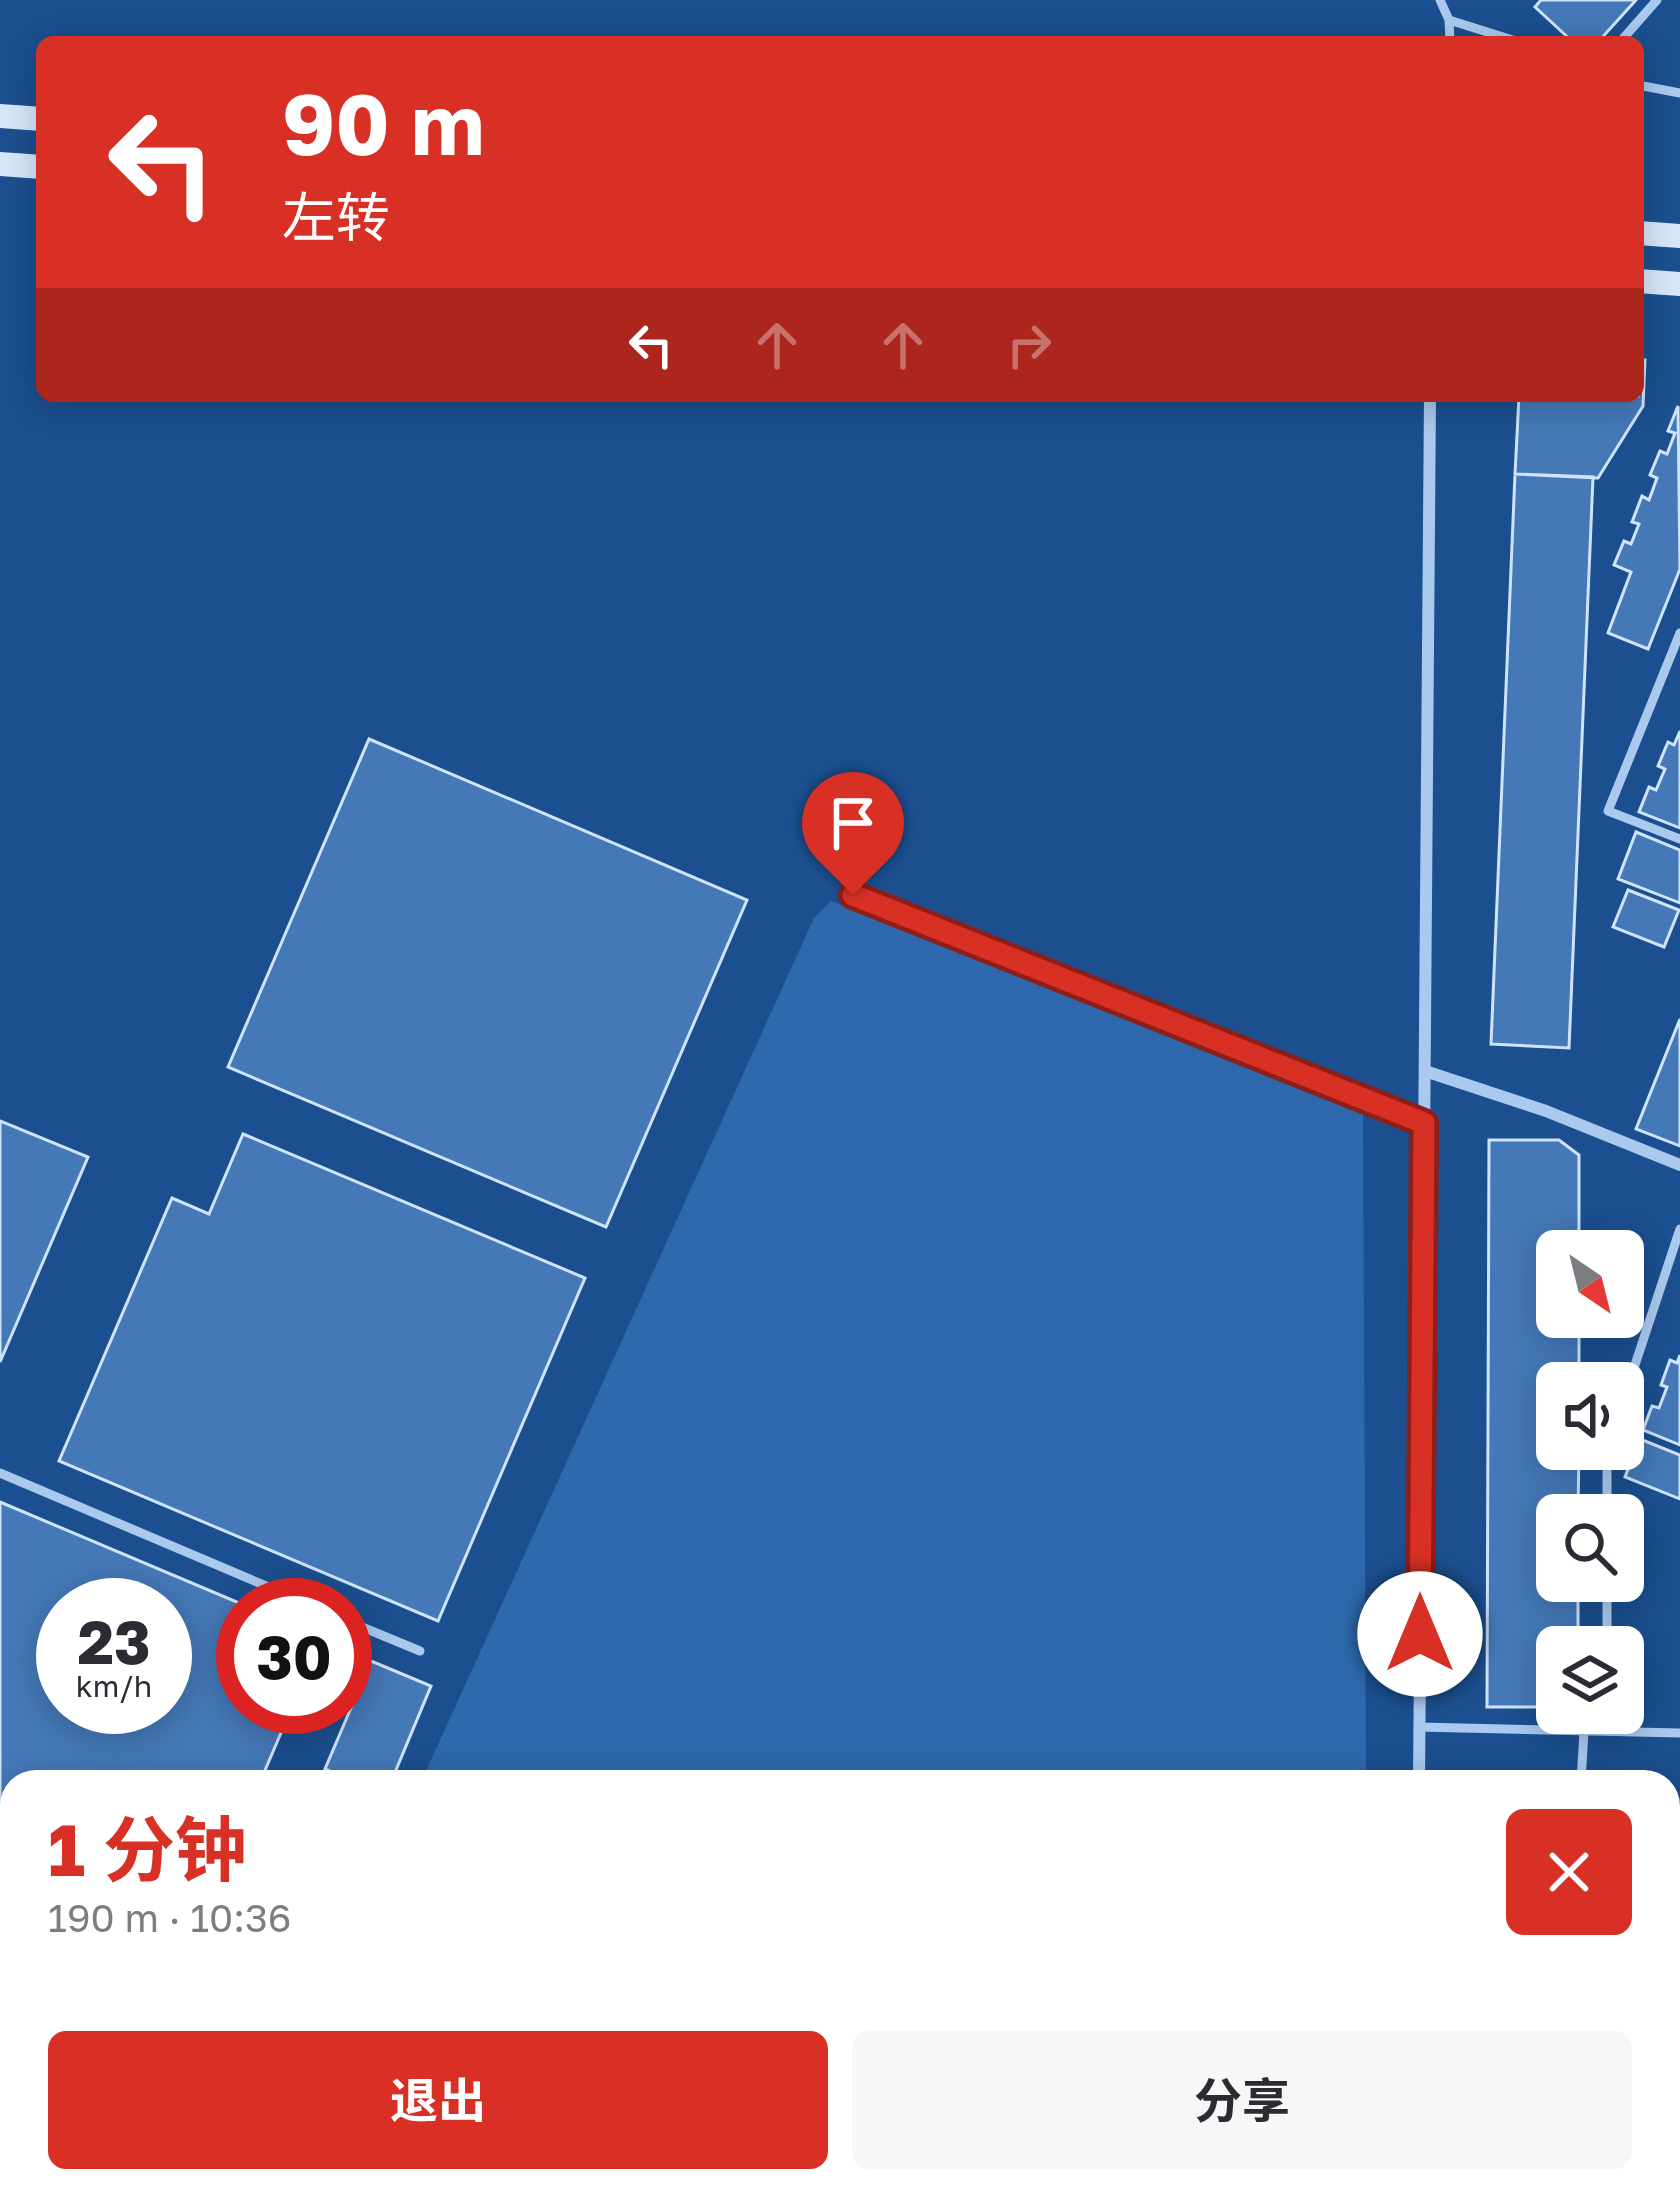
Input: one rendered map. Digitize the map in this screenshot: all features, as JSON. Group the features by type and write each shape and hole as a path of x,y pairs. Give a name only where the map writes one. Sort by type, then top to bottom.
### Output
{"main road":[{"path":"0,116 36,119"},
{"path":"0,164 36,167"},
{"path":"1644,233 1680,236"},
{"path":"1644,281 1680,284"}],"street":[{"path":"1419,1770 1430,402"},
{"path":"1425,1071 1546,1111 1680,1166"}],"lane":[{"path":"1440,0 1450,36"},
{"path":"1625,36 1657,0"},
{"path":"1449,20 1500,36"},
{"path":"1644,86 1680,93"},
{"path":"1680,633 1608,811 1680,839"},
{"path":"853,895 1424,1123"},
{"path":"1636,1362 1680,1228"},
{"path":"0,1474 247,1578"},
{"path":"372,1631 420,1651"},
{"path":"1419,1727 1536,1730"},
{"path":"1644,1732 1680,1732"},
{"path":"1582,1770 1584,1734"}],"shaded area":[{"path":"831,901 1363,1108 1366,1770 426,1770 814,918"}],"building":[{"path":"1541,0 1636,0 1603,36 1566,36 1535,7"},
{"path":"1519,402 1643,402 1598,478 1515,474"},
{"path":"1678,406 1680,569 1648,649 1608,633 1631,572 1614,565 1624,541 1631,544 1639,524 1632,522 1642,496 1649,500 1657,478 1650,475 1660,451 1667,454 1675,433 1668,431"},
{"path":"1515,474 1593,477 1569,1048 1491,1044"},
{"path":"1680,731 1680,828 1639,812 1649,787 1656,790 1665,769 1658,766 1668,742 1674,745"},
{"path":"369,739 747,900 606,1227 228,1067"},
{"path":"1636,832 1680,850 1680,903 1618,879"},
{"path":"1628,890 1679,910 1664,947 1613,927"},
{"path":"1680,1019 1680,1146 1636,1129"},
{"path":"0,1121 88,1157 0,1362"},
{"path":"243,1134 585,1278 438,1621 372,1593 372,1578 336,1578 59,1461 172,1198 209,1214"},
{"path":"1489,1140 1559,1140 1579,1155 1579,1230 1536,1230 1536,1338 1579,1338 1579,1362 1536,1362 1536,1470 1579,1470 1578,1494 1536,1494 1536,1602 1578,1602 1578,1626 1536,1626 1536,1707 1487,1707"},
{"path":"1680,1355 1680,1445 1644,1430 1652,1406 1659,1408 1667,1387 1661,1385 1670,1360 1677,1363"},
{"path":"1644,1441 1680,1455 1680,1499 1625,1477 1628,1470 1644,1470"},
{"path":"0,1502 180,1578 36,1578 36,1734 192,1734 192,1583 216,1593 216,1734 280,1734 265,1770 0,1770"},
{"path":"372,1661 431,1686 396,1770 327,1770 340,1734 372,1734"}],"route":[{"path":"853,895 1424,1123 1420,1634"}]}
